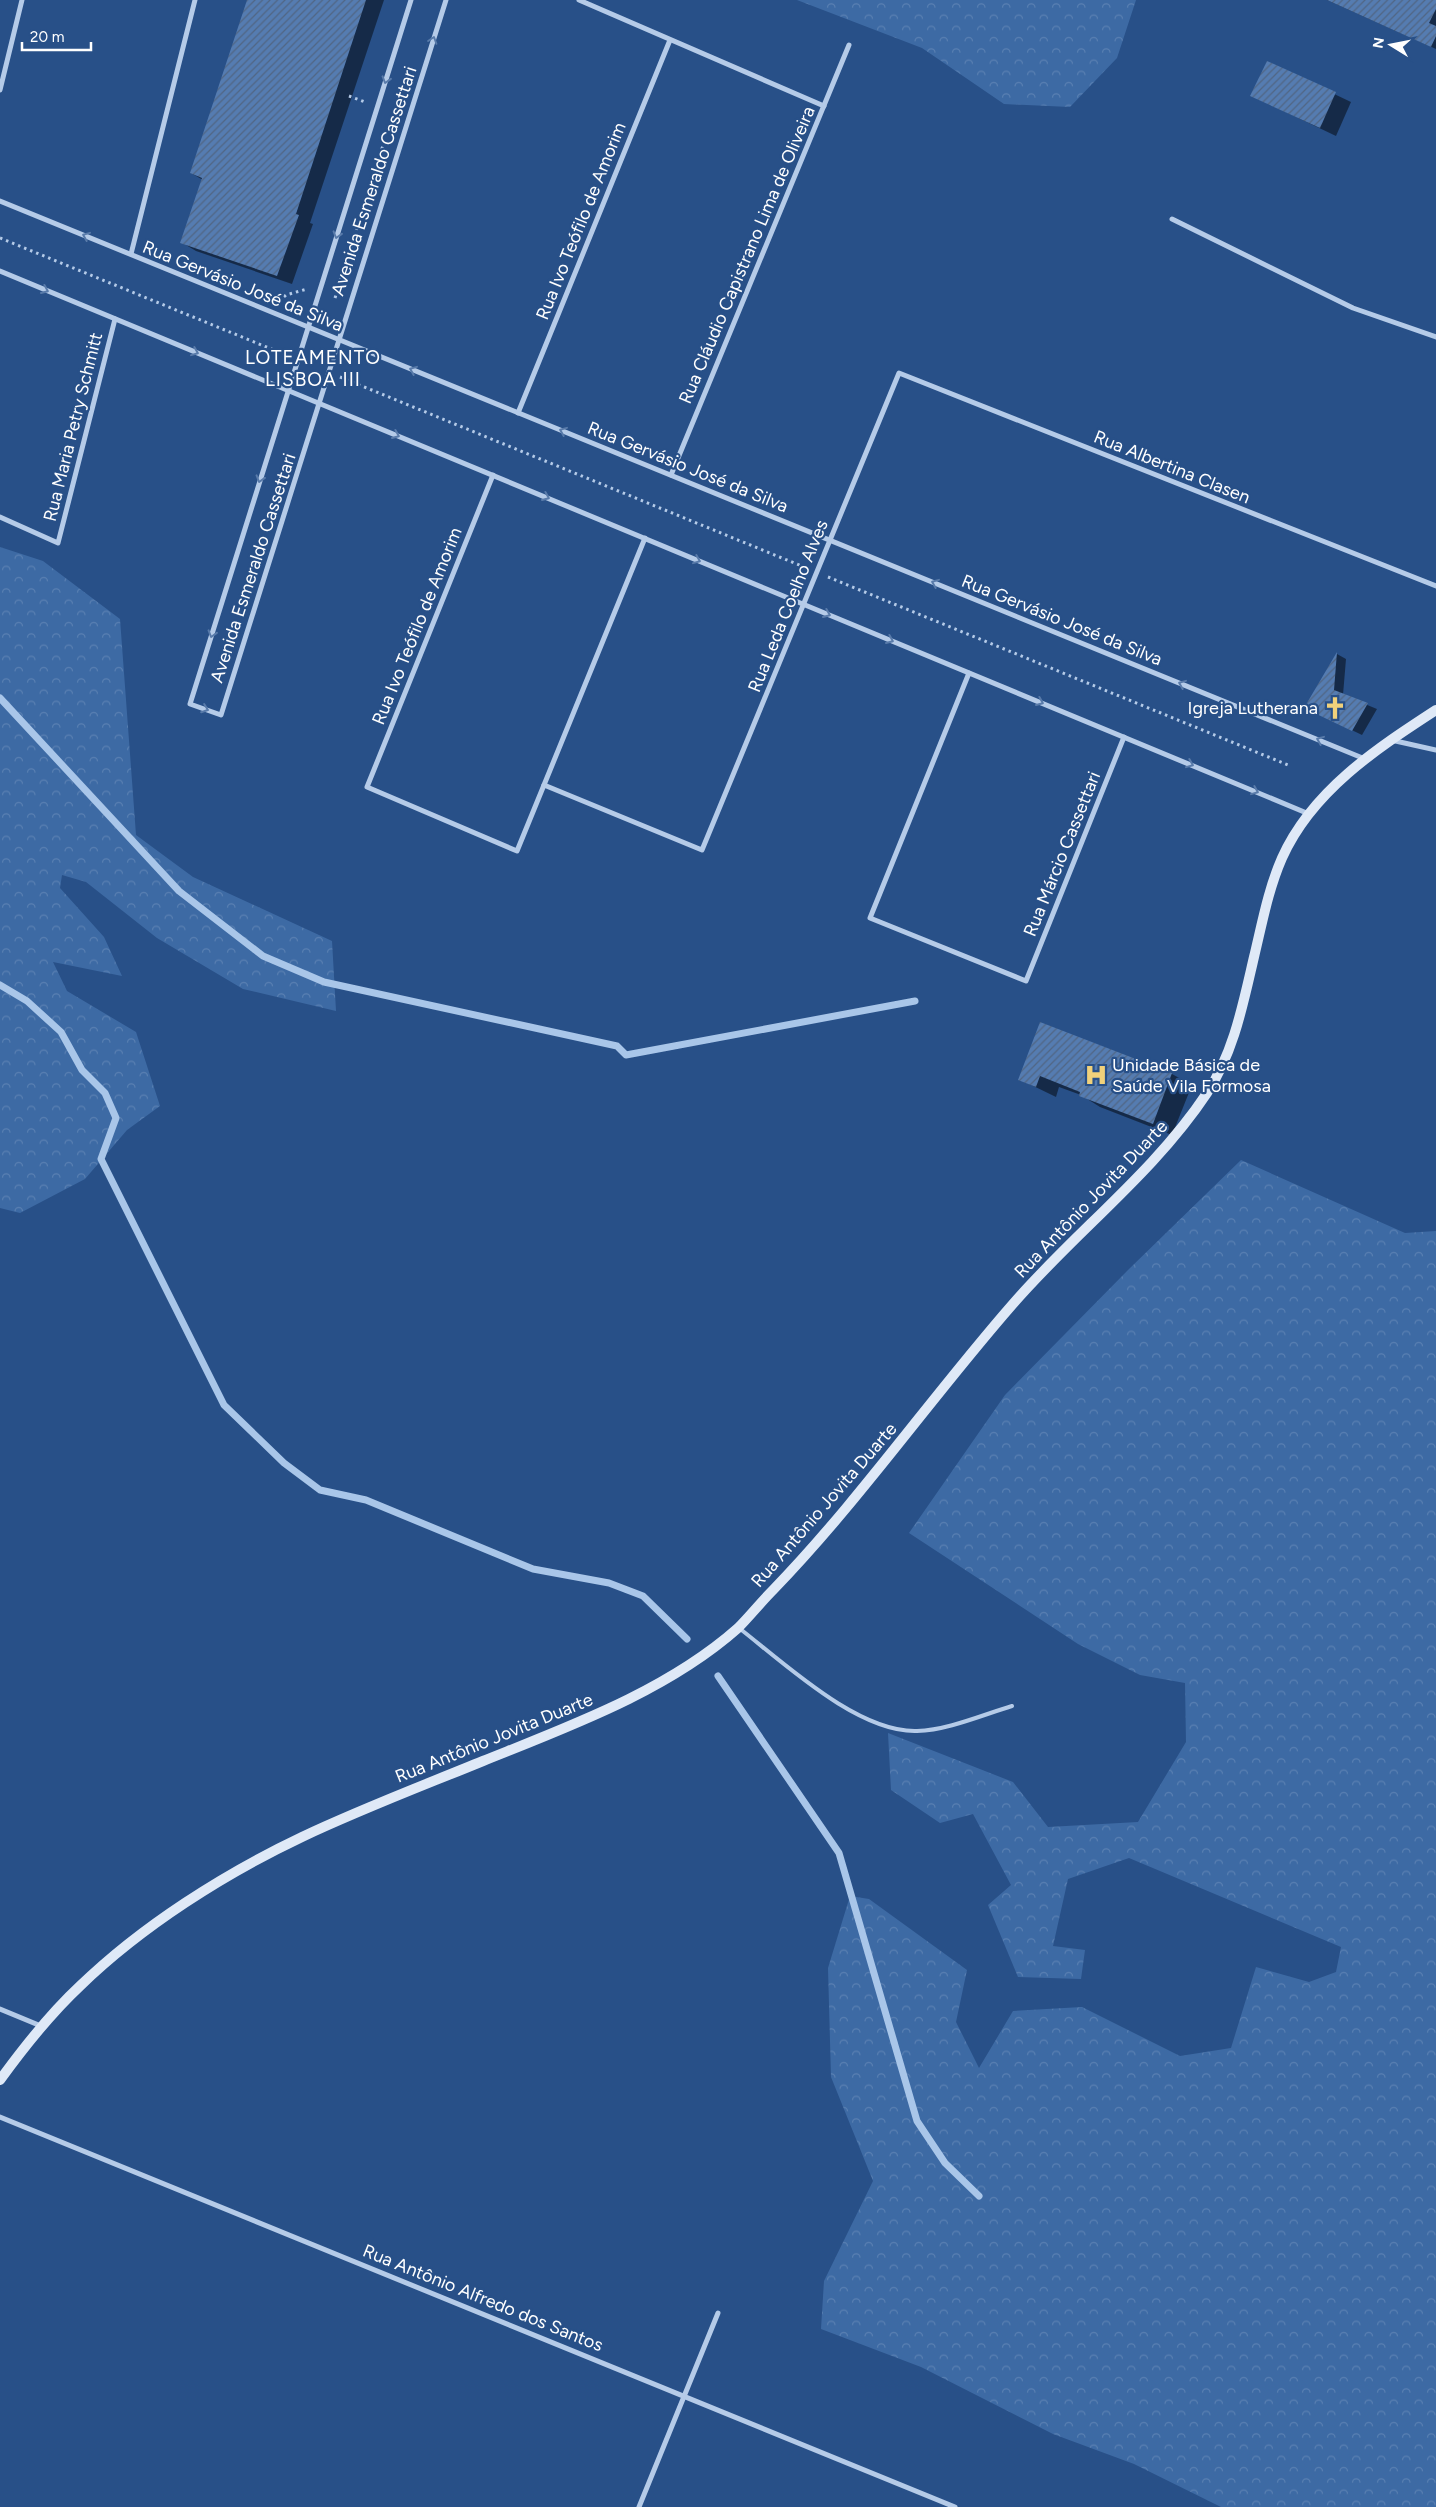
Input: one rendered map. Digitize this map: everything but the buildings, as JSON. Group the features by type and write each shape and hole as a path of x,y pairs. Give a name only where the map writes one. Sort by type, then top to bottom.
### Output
{"main road":[{"name":"Rua Antônio Jovita Duarte","path":"0,2080 41,2026 78,1987 115,1954 166,1917 256,1860 352,1814 598,1714 654,1685 738,1628 831,1527 1010,1307 1159,1154 1195,1110 1210,1089 1230,1049 1239,1022 1269,892 1283,855 1309,814 1326,794 1365,759 1436,710"}],"street":[{"path":"0,90 22,0"},
{"path":"131,254 195,0"},
{"name":"Avenida Esmeraldo Cassettari","path":"411,0 190,704 221,714 446,0"},
{"path":"579,0 824,106"},
{"name":"Rua Ivo Teófilo de Amorim","path":"518,413 670,40"},
{"name":"Rua Cláudio Capistrano Lima de Oliveira","path":"671,475 849,45"},
{"name":"Rua Gervásio José da Silva","path":"0,201 1365,759"},
{"path":"1172,220 1353,308 1436,337"},
{"path":"0,271 1309,814"},
{"name":"Rua Maria Petry Schmitt","path":"0,518 58,543 115,319"},
{"name":"Rua Leda Coelho Alves","path":"544,785 702,850 899,373"},
{"name":"Rua Albertina Clasen","path":"899,373 1436,586"},
{"name":"Rua Ivo Teófilo de Amorim","path":"493,475 367,787 517,850 544,785"},
{"path":"544,785 645,538"},
{"name":"Rua Márcio Cassettari","path":"969,673 870,918 1026,981 1124,737"},
{"path":"1391,740 1436,750"},
{"path":"0,2009 41,2026"},
{"name":"Rua Antônio Alfredo dos Santos","path":"0,2117 685,2395 955,2507"},
{"path":"639,2507 718,2313"}],"lane":[{"path":"738,1628 853,1714 882,1726 916,1731 951,1724 1012,1706"}],"path":[{"path":"335,298 388,130"},
{"path":"0,238 298,360"},
{"path":"271,312 286,295 308,289 320,291"},
{"path":"329,372 1288,765"}],"green space":[{"path":"797,0 1136,0 1117,58 1070,107 1004,104 922,48"},
{"path":"0,547 43,561 120,619 136,835 193,877 332,941 336,1011 243,989 157,938 86,882 62,875 60,888 104,937 122,976 53,962 67,991 136,1032 160,1106 127,1130 85,1179 20,1213 0,1208"},
{"path":"1241,1160 1405,1233 1436,1231 1436,2507 1221,2507 1134,2464 1053,2434 921,2367 821,2329 824,2281 873,2181 831,2077 828,1968 850,1896 869,1899 967,1970 956,2022 979,2068 1013,2011 1082,2007 1180,2056 1231,2048 1256,1967 1309,1982 1336,1972 1341,1947 1129,1858 1068,1879 1053,1946 1085,1950 1081,1979 1018,1977 988,1905 1011,1885 973,1814 940,1823 891,1790 888,1733 1013,1782 1048,1827 1138,1822 1186,1742 1185,1683 1140,1675 1078,1644 909,1533 1005,1395 1128,1270"}],"waterway":[{"path":"0,698 179,891 263,956 324,982 617,1046 626,1055 915,1001"},
{"path":"0,985 27,1001 61,1032 82,1070 105,1093 116,1118 101,1159 224,1405 284,1463 320,1490 366,1500 533,1569 609,1583 643,1596 687,1639"},
{"path":"718,1676 839,1853 917,2121 945,2163 979,2196"}],"place":[{"name":"Igreja Lutherana","path":"1335,708"},
{"name":"Unidade Básica de Saúde Vila Formosa","path":"1096,1075"}],"district":[{"name":"LOTEAMENTO LISBOA III","path":"313,368"}]}
